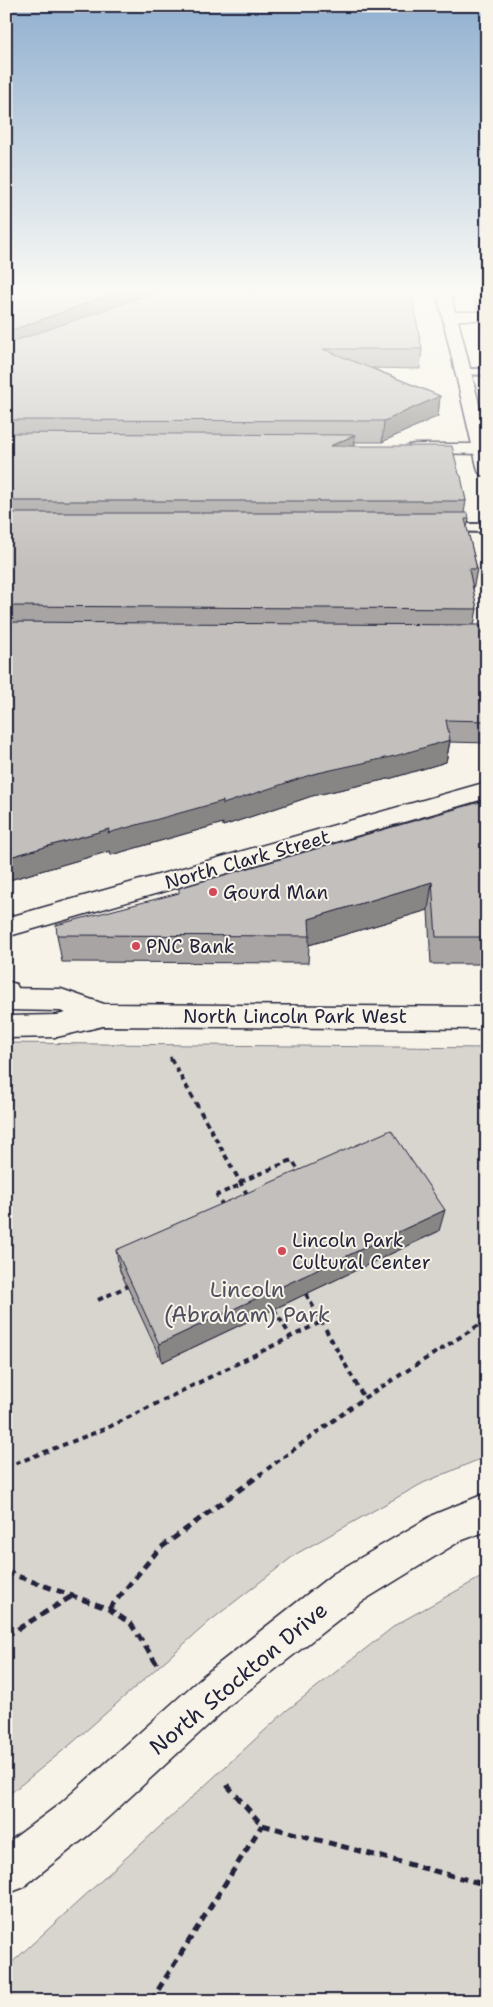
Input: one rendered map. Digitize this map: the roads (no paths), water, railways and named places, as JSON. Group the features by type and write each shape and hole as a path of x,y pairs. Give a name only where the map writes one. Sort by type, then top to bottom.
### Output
{"street":[{"path":"466,383 484,449 487,471"},
{"path":"402,449 484,449"},
{"name":"North Clark Street","path":"6,928 487,790"},
{"name":"North Lincoln Park West","path":"7,996 61,1000 103,1015"},
{"name":"North Lincoln Park West","path":"6,1027 57,1026 103,1015 487,1018"},
{"name":"North Stockton Drive","path":"6,1872 76,1818 217,1690 347,1588 448,1527 487,1512"}],"lane":[{"path":"431,528 487,528"}],"place":[{"name":"Gourd Man","path":"213,892"},
{"name":"PNC Bank","path":"136,946"},
{"name":"Lincoln Park Cultural Center","path":"282,1251"}],"park label":[{"name":"Lincoln (Abraham) Park","path":"247,1302"}]}
